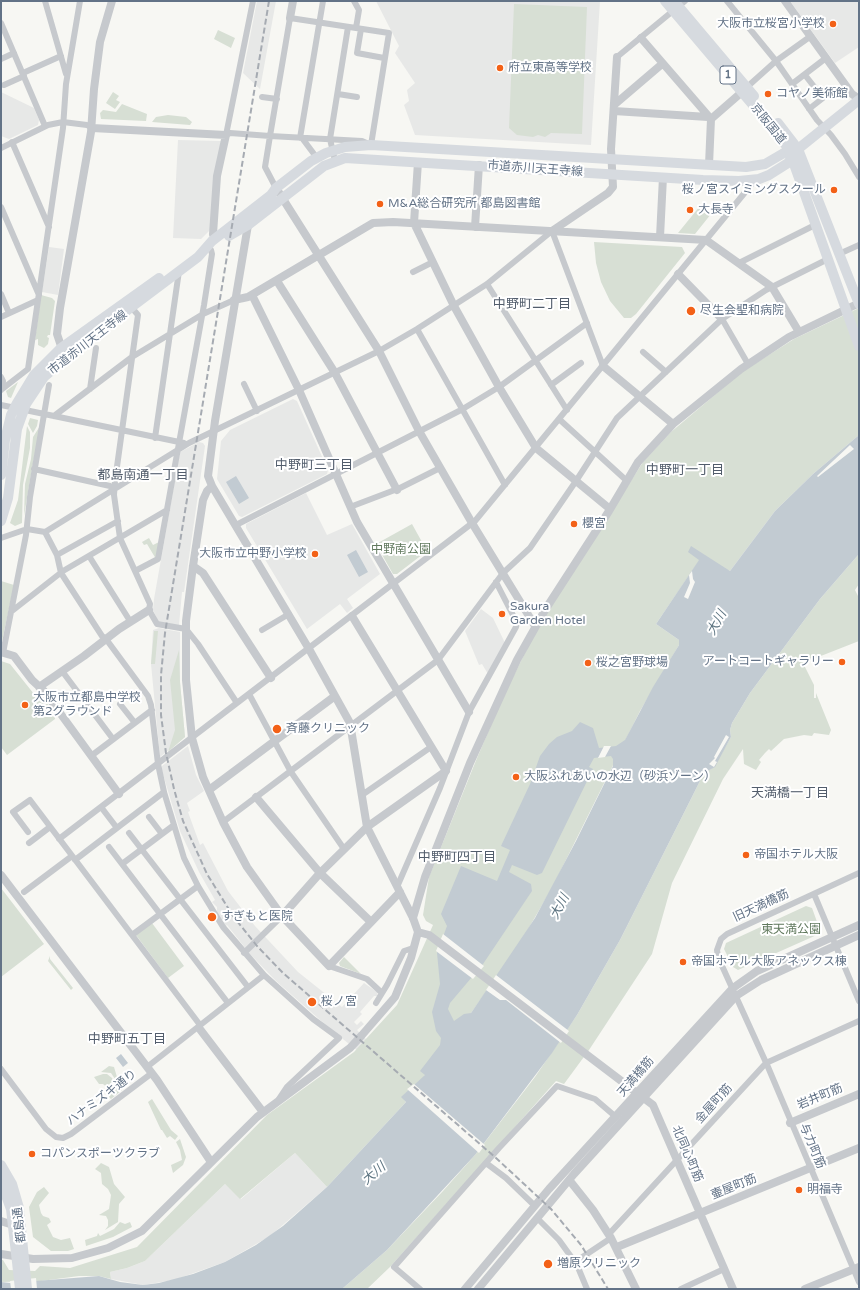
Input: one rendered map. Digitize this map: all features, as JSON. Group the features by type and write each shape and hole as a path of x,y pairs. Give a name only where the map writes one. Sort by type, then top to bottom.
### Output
{"main road":[{"name":"京阪国道","path":"665,1 678,5 793,152 839,254 859,303"},
{"name":"市道赤川天王寺線","path":"212,242 239,213 247,213 317,158 334,156 371,145 709,165 756,166 773,161 793,152 859,100"},
{"name":"京阪国道","path":"793,152 815,225 847,312"},
{"name":"市道赤川天王寺線","path":"212,242 248,225 334,156 739,181 769,176 781,168 793,152"},
{"path":"274,192 282,197"},
{"path":"198,253 212,242"},
{"path":"198,253 212,242"},
{"name":"市道赤川天王寺線","path":"1,475 6,433 19,409 34,375 62,345 198,253"},
{"name":"市道赤川天王寺線","path":"1,521 8,498 19,409 40,382 61,362 81,345 132,308 179,271 198,253"},
{"name":"1","path":"847,312 859,346"},
{"name":"都島通","path":"1,1165 12,1184 17,1199 21,1270 20,1289"},
{"name":"都島通","path":"1,1182 9,1202 20,1257"},
{"name":"都島通","path":"21,1270 27,1289"}],"street":[{"path":"45,1 67,77"},
{"path":"1,391 28,369 49,227 63,122 67,77 80,1"},
{"path":"61,362 63,354 62,345 57,334 60,308 92,128 96,65 102,35 112,1"},
{"path":"135,571 158,559 203,314 212,254 218,176 253,1"},
{"path":"274,192 265,167 293,1"},
{"path":"317,158 301,138 323,1"},
{"path":"354,1 359,10 357,54 384,58"},
{"path":"727,1 776,61 809,109 845,154 859,177"},
{"path":"785,1 852,94 859,100"},
{"path":"1,538 27,529 45,532 179,446 214,432 379,351 417,329 487,284 552,231 610,191 614,187 612,159 617,57 678,5"},
{"path":"1,148 47,125 63,122 87,125 92,128 230,133 330,139 362,141 371,145 389,33 290,18"},
{"path":"1,23 47,125"},
{"path":"334,156 330,139 348,26"},
{"path":"614,108 710,118 776,61 811,36"},
{"path":"640,38 710,118 709,165"},
{"path":"1,59 14,53"},
{"path":"4,85 60,56"},
{"path":"792,84 826,58"},
{"path":"614,108 662,64"},
{"path":"805,75 823,98 809,109"},
{"path":"338,94 357,97"},
{"path":"262,97 277,99"},
{"path":"12,142 49,227"},
{"path":"418,162 414,223 454,306 499,387 536,448 610,509"},
{"path":"475,227 479,165"},
{"path":"660,238 663,177"},
{"path":"59,839 472,524 756,179"},
{"path":"282,197 379,351 419,432 472,524 535,626"},
{"path":"1,207 39,298"},
{"path":"54,416 132,357 203,314 234,300 245,299 376,222 706,240 772,287 799,332"},
{"path":"1,1254 54,1260 81,1256 108,1248 130,1239 153,1221 263,1112 350,1048 395,997 418,932 413,918 367,827 351,726 289,614 212,486 208,473 234,300 248,225"},
{"path":"739,263 815,225"},
{"path":"552,231 603,366 673,424"},
{"path":"839,254 859,245"},
{"path":"223,822 438,660 503,573 530,548 576,482 617,418 722,319 772,287 828,259"},
{"path":"413,272 433,262"},
{"path":"155,438 179,271"},
{"path":"678,274 722,319 748,364"},
{"path":"277,281 335,373 397,490"},
{"path":"487,284 567,410"},
{"path":"1,294 9,313"},
{"path":"252,295 299,390 356,522 469,712"},
{"path":"1,317 39,298"},
{"path":"413,918 425,878 470,763 493,710 535,626 641,458 673,424 748,364 799,332 847,312 859,303"},
{"path":"132,308 138,315 114,489 120,538 150,604 149,610 157,624 186,629 198,644 237,703"},
{"path":"236,525 461,410 499,387 587,323"},
{"path":"417,329 504,485"},
{"path":"62,345 71,348 81,345"},
{"path":"90,389 96,348"},
{"path":"643,352 666,372"},
{"path":"551,385 581,363"},
{"path":"1,391 2,379"},
{"path":"244,384 257,410"},
{"path":"49,385 34,469 27,529 12,610 2,653 14,656 39,686 119,794"},
{"path":"1,405 122,430 155,438 179,446"},
{"path":"559,419 627,481"},
{"path":"350,507 397,490 440,468"},
{"path":"34,469 110,486 114,489"},
{"path":"212,486 207,491 203,500 193,566 186,629 186,680 192,738 203,777 223,822 248,867 282,916 329,966 367,979 382,993"},
{"path":"12,610 61,573 167,510"},
{"path":"57,556 118,521"},
{"path":"45,532 57,556 61,573 102,636 106,639 148,696 152,710 158,764 164,792 184,858 198,886 219,921 244,953 264,975 313,1019 339,1038 287,1087 277,1101"},
{"path":"89,556 130,621"},
{"path":"193,566 203,573 271,678"},
{"path":"329,966 399,890 469,712 516,627 516,623 496,582"},
{"path":"39,686 130,621 149,610"},
{"path":"262,630 289,614"},
{"path":"352,616 446,772"},
{"path":"62,671 113,739"},
{"path":"249,694 291,772 344,849"},
{"path":"209,790 335,696"},
{"path":"120,704 135,723"},
{"path":"91,756 152,710"},
{"path":"362,795 431,747"},
{"path":"244,953 282,916 320,873 367,827 446,772"},
{"path":"24,892 117,828 164,792"},
{"path":"256,797 320,873 371,922"},
{"path":"28,832 13,812 30,800 263,1112"},
{"path":"101,807 117,828"},
{"path":"149,817 162,834"},
{"path":"122,864 174,825"},
{"path":"29,844 50,827"},
{"path":"129,833 248,987"},
{"path":"109,848 228,1003"},
{"name":"旧天満橋筋","path":"736,996 717,953 722,939 727,934 859,873"},
{"path":"1,875 150,1070 211,1162"},
{"path":"132,935 198,886"},
{"path":"814,894 859,1000"},
{"name":"天満橋筋","path":"478,1289 733,988 757,971 859,925"},
{"name":"北同心町筋","path":"418,932 429,935 653,1105 676,1161 733,1289"},
{"name":"天満橋筋","path":"465,1289 564,1174 616,1118 640,1096 736,996 761,980 859,935"},
{"path":"376,1003 404,951 413,948"},
{"path":"150,1070 199,1026 264,975"},
{"name":"与力町筋","path":"736,996 766,1063 810,1169 856,1268 859,1282"},
{"name":"金屋町筋","path":"575,1262 610,1236 676,1161 766,1063 859,1021"},
{"name":"ハナミズキ通り","path":"1,1069 46,1129 56,1137 63,1138 71,1134 150,1070"},
{"path":"420,1289 394,1267 486,1163 557,1086 595,1099 616,1118"},
{"name":"岩井町筋","path":"790,1123 859,1094"},
{"name":"壷屋町筋","path":"617,1247 859,1148"},
{"path":"486,1163 506,1178 535,1206"},
{"path":"564,1174 593,1210 617,1247 636,1289"},
{"path":"538,1219 559,1240 575,1262 587,1289"},
{"path":"1,1221 13,1225"},
{"path":"805,1289 856,1268"},
{"path":"681,1289 724,1269"}],"shaded area":[{"path":"257,1 276,1 260,89 243,73"},
{"name":"府立東高等学校","path":"376,1 600,1 591,145 415,135 404,105 409,101 407,90 415,83 395,53 399,46"},
{"name":"大阪市立桜宮小学校","path":"790,1 859,1 859,47 835,63"},
{"path":"1,92 34,108 39,120 38,125 9,139 1,136"},
{"path":"178,140 221,141 210,230 201,239 173,238"},
{"path":"49,247 64,249 58,295 42,292"},
{"path":"293,399 297,401 328,470 327,474 242,517 239,516 217,479 221,441 230,430"},
{"path":"199,442 203,443 205,446 184,592 182,592 179,625 159,623 153,610 154,599 180,452"},
{"name":"大阪市立中野小学校","path":"306,493 327,535 352,524 380,574 347,599 353,608 347,613 340,604 307,629 246,528 246,524"},
{"path":"481,609 493,618 505,643 488,674 482,664 479,665 465,631"},
{"path":"159,628 180,632 180,682 185,737 160,757 151,664 153,630"},
{"path":"188,746 196,775 204,791 187,803 190,811 188,812 200,845 203,843 228,891 255,926 298,972 342,1007 364,983 377,992 378,996 374,996 360,1012 362,1014 354,1022 357,1025 361,1021 364,1024 357,1030 368,1041 359,1052 276,981 250,954 227,925 225,927 217,914 217,907 212,902 215,900 199,872 180,831 162,771 162,766"},
{"path":"295,1153 327,1187 270,1236 225,1262 174,1280 143,1285 111,1279 110,1272 127,1268 145,1261 225,1184 241,1199"}],"green space":[{"path":"514,4 587,7 582,134 551,133 545,137 538,135 533,137 517,135 509,128"},
{"path":"218,30 235,38 231,48 214,39"},
{"path":"113,92 119,96 116,100 120,102 115,109 106,103"},
{"path":"122,104 147,114 146,121 101,119 100,113 103,110 116,112"},
{"path":"168,115 186,117 192,122 190,125 152,122 156,117"},
{"path":"700,206 711,214 695,234 678,233"},
{"path":"594,242 682,247 685,253 636,314 631,318 624,318 610,301 601,282 596,263"},
{"path":"41,295 52,298 55,301 50,335 47,337 49,338 48,344 44,348 38,345 38,339 35,340"},
{"path":"859,308 859,435 813,474 775,511 730,571 700,560 656,624 679,640 679,645 640,711 553,886 519,945 471,1013 421,1081 419,1081 402,1097 406,1102 327,1187 295,1153 240,1199 225,1184 145,1261 127,1268 110,1272 111,1279 99,1276 79,1276 41,1281 1,1282 1,1260 3,1260 9,1270 35,1271 40,1266 70,1268 137,1247 267,1115 354,1052 397,1005 433,925 426,921 423,915 429,877 505,693 537,629 643,462 671,432 742,372 794,339"},
{"path":"18,382 11,398 8,397 6,391"},
{"path":"30,418 38,420 37,426 33,433 28,424"},
{"path":"27,426 30,432 30,448 23,485 22,523 15,526 10,523 18,500"},
{"path":"40,426 24,516 25,484 31,459 33,437"},
{"name":"中野南公園","path":"412,524 427,551 397,574 393,574 376,544"},
{"path":"149,538 153,545 159,542 156,559 147,544 144,545 142,542"},
{"path":"859,554 859,584 855,590 859,598 859,641 803,663 814,685 814,698 816,698 816,693 831,730 829,735 814,733 812,736 804,735 784,739 771,751 769,749 765,753 759,760 761,762 756,770 744,764 743,749 723,779 672,883 652,954 589,1050 564,1084 556,1081 390,1267 367,1289 342,1289 387,1250 443,1191 475,1155 535,1077 577,1015 620,940 704,773 714,767 731,737 730,730 732,723 750,693 820,599"},
{"path":"1,581 14,585 1,646"},
{"path":"154,631 158,631 155,664 151,664"},
{"path":"179,650 180,682 185,737 168,752 175,730 170,680"},
{"name":"大阪市立都島中学校 第2グラウンド","path":"1,661 10,664 34,694 42,696 55,714 55,719 7,755 1,747"},
{"path":"1,888 44,944 1,977"},
{"name":"東天満公園","path":"806,906 812,908 820,930 819,934 738,970 733,967 724,949 726,943"},
{"path":"152,923 184,966 168,978 136,935"},
{"path":"50,956 50,959 73,988 71,990 48,961"},
{"path":"344,957 361,974 340,966 339,963"},
{"path":"109,1066 114,1067 117,1077 126,1083 121,1087 122,1090 111,1099 108,1096 116,1089 117,1082 111,1073 101,1072"},
{"path":"107,1074 112,1078 115,1085 113,1088 109,1089 103,1084 99,1084 94,1077"},
{"path":"152,1099 171,1130 178,1136 175,1140 170,1136 167,1138 161,1130 148,1102"},
{"path":"180,1139 186,1157 183,1165 173,1173 171,1165 182,1160 180,1150 176,1142"},
{"path":"101,1163 109,1167 114,1184 125,1197 119,1204 118,1222 105,1230 108,1226 108,1220 106,1216 99,1215 109,1209 111,1195 108,1189 102,1184 101,1173 95,1169"},
{"path":"44,1187 49,1193 39,1205 41,1213 43,1216 49,1218 51,1222 47,1225 53,1237 61,1240 70,1238 74,1249 68,1251 51,1251 33,1237 29,1207 37,1192"},
{"path":"120,1222 125,1224 130,1222 132,1227 113,1237 86,1246 85,1240 97,1236 98,1233 100,1236 114,1229"}],"water":[{"name":"大川","path":"859,435 859,554 820,599 750,693 732,723 730,730 731,737 715,767 704,773 620,940 577,1015 552,1053 475,1155 387,1250 342,1289 1,1289 1,1282 10,1283 99,1276 120,1282 143,1285 159,1283 193,1274 225,1262 256,1245 283,1226 327,1187 406,1102 401,1097 425,1075 420,1071 440,1045 441,1038 436,1031 432,1012 440,984 437,953 447,926 441,914 461,866 497,881 510,850 501,846 530,784 540,756 549,744 557,737 572,731 580,722 593,728 599,748 616,746 625,740 653,687 679,645 679,640 656,624 699,560 688,552 691,546 730,571 775,511 813,474","holes":["611,756 613,759 613,766 576,841 535,918 471,1013 464,1014 454,1021 448,1009 450,1003 483,964 532,891 531,884 509,872 512,865 537,875 542,873 593,769 589,767 594,758"]},
{"path":"236,476 249,498 239,504 226,482"},
{"path":"356,550 368,572 359,577 347,555"},
{"path":"121,1054 128,1063 123,1067 116,1058"}],"pier":[{"path":"850,445 854,449 818,477 817,476"},
{"path":"692,571 695,582 688,599 684,597 690,583 689,575"},
{"path":"726,735 729,737 715,761 717,762 714,767 709,764 715,758 714,757"},
{"path":"604,746 611,746 605,757 598,758"},
{"path":"443,934 484,966 473,979 436,951"},
{"path":"496,975 569,1031 561,1043 506,1000 500,1000 486,990"},
{"path":"414,1084 485,1145 479,1153 407,1089"},
{"path":"36,1278 37,1289 11,1289 10,1281"}],"railway":[{"path":"269,1 165,633 161,675 161,715 166,753 174,789 183,821 207,874 233,916 257,946 283,973 496,1158 551,1209 581,1245 608,1289"}],"place":[{"name":"大阪市立桜宮小学校","path":"833,24"},
{"name":"府立東高等学校","path":"500,68"},
{"name":"コヤノ美術館","path":"768,94"},
{"name":"桜ノ宮スイミングスクール","path":"834,190"},
{"name":"M&A総合研究所 都島図書館","path":"380,204"},
{"name":"大長寺","path":"690,210"},
{"name":"尽生会聖和病院","path":"691,311"},
{"name":"櫻宮","path":"574,524"},
{"name":"大阪市立中野小学校","path":"315,554"},
{"name":"Sakura Garden Hotel","path":"502,614"},
{"name":"アートコートギャラリー","path":"842,662"},
{"name":"桜之宮野球場","path":"588,663"},
{"name":"大阪市立都島中学校 第2グラウンド","path":"25,705"},
{"name":"斉藤クリニック","path":"277,729"},
{"name":"大阪ふれあいの水辺（砂浜ゾーン）","path":"516,777"},
{"name":"帝国ホテル大阪","path":"746,855"},
{"name":"すぎもと医院","path":"212,917"},
{"name":"帝国ホテル大阪アネックス棟","path":"683,962"},
{"name":"桜ノ宮","path":"312,1002"},
{"name":"コパンスポーツクラブ","path":"32,1154"},
{"name":"明福寺","path":"799,1190"},
{"name":"増原クリニック","path":"548,1264"}],"district":[{"name":"中野町二丁目","path":"532,305"},
{"name":"中野町三丁目","path":"314,466"},
{"name":"中野町一丁目","path":"685,471"},
{"name":"都島南通一丁目","path":"143,476"},
{"name":"天満橋一丁目","path":"790,794"},
{"name":"中野町四丁目","path":"457,858"},
{"name":"中野町五丁目","path":"127,1040"}]}
